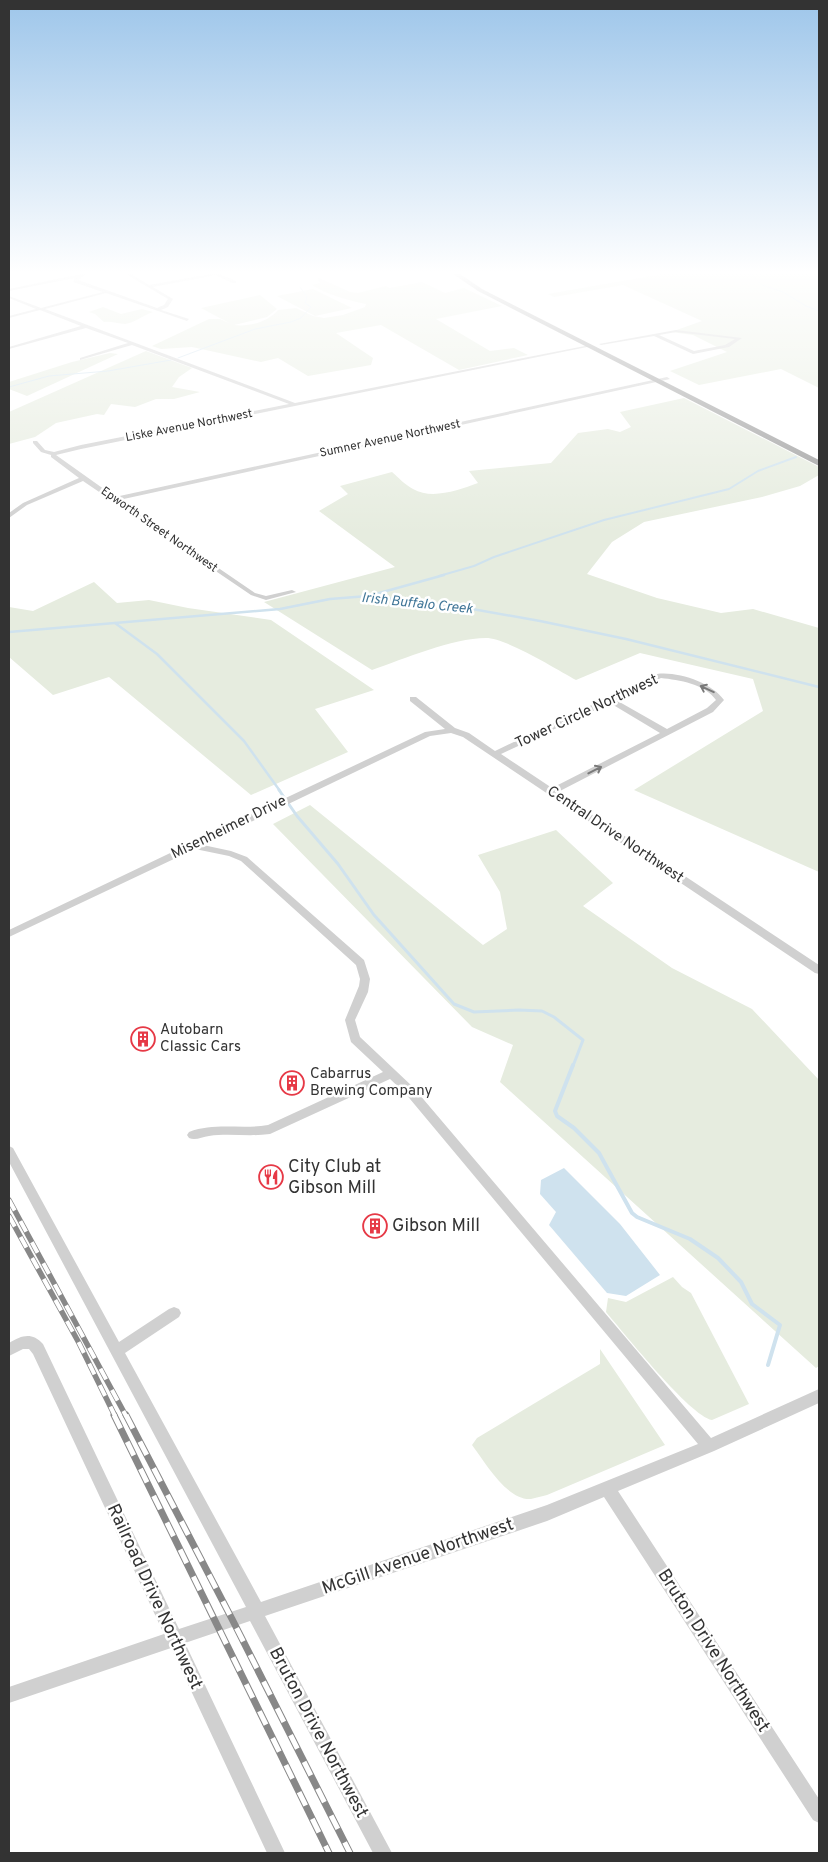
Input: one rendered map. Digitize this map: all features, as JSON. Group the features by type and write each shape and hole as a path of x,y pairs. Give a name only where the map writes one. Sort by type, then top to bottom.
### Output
{"highway":[{"path":"622,361 819,456"},
{"path":"632,361 662,380 819,463"}],"street":[{"path":"179,361 295,404"},
{"name":"Liske Avenue Northwest","path":"54,454 514,361"},
{"name":"Sumner Avenue Northwest","path":"113,499 662,380"},
{"name":"Epworth Street Northwest","path":"35,442 43,451 54,454 53,456 113,499 258,596 274,597 292,592"},
{"path":"9,516 19,506 84,478"},
{"path":"9,505 19,506"},
{"name":"Tower Circle Northwest","path":"495,754 660,676 668,676 697,684 718,696 720,700 715,707 552,792"},
{"name":"Central Drive Northwest","path":"412,699 452,730 466,735 819,970"},
{"path":"609,699 667,733"},
{"name":"Misenheimer Drive","path":"9,934 269,808 428,734 452,730"},
{"path":"192,845 198,848 228,851 244,859 360,963 365,973 365,986 350,1020 355,1039 409,1090 709,1446"},
{"path":"193,1135 218,1129 252,1132 270,1128 392,1073"},
{"name":"Bruton Drive Northwest","path":"9,1151 383,1853"},
{"path":"117,1351 174,1313"},
{"name":"Railroad Drive Northwest","path":"9,1350 21,1344 32,1342 38,1349 276,1853"},
{"name":"McGill Avenue Northwest","path":"9,1695 173,1638 256,1612 548,1513 709,1446 819,1396"},
{"name":"Bruton Drive Northwest","path":"607,1488 819,1814"}],"shaded area":[{"path":"103,361 27,396 9,389 9,382 72,362"},
{"path":"124,361 173,361 192,368 179,377 172,387 200,392 174,399 156,399 135,407 111,404 104,415 97,414 56,423 35,437 9,444 9,412"},
{"path":"283,361 372,361 371,365 308,376"},
{"path":"443,361 501,361 459,370"},
{"path":"700,361 819,361 819,388 781,369 699,385 670,371"},
{"path":"684,398 819,467 819,475 800,486 762,497 644,522 612,542 587,574 657,598 721,613 753,609 819,628 819,872 634,790 763,711 753,679 640,653 576,680 518,648 495,639 486,638 458,641 443,645 372,670 264,602 395,567 319,511 348,494 340,486 392,472 407,485 420,492 437,494 454,491 478,483 469,471 551,463 578,433 608,429 620,432 631,427 620,412"},
{"path":"94,582 117,603 149,600 188,608 271,620 374,690 315,709 348,752 251,795 109,677 53,695 9,657 9,607 33,611"},
{"path":"310,805 483,945 507,929 500,892 478,855 556,830 613,883 583,906 672,968 752,1009 819,1080 819,1366 816,1368 500,1082 513,1045 472,1027 273,824"},
{"path":"673,1277 691,1293 749,1404 712,1420 702,1415 674,1390 606,1312 608,1298 626,1302"},
{"path":"600,1349 665,1445 547,1495 531,1499 513,1494 497,1479 472,1445 477,1438 600,1364"}],"water":[{"path":"564,1168 620,1224 660,1275 626,1296 607,1293 549,1225 556,1212 540,1194 541,1180"}],"waterway":[{"path":"9,387 49,376 108,371 166,361"},
{"path":"439,576 474,566 494,557 604,520 729,489 758,471 796,457"},
{"path":"372,595 444,575"},
{"name":"Irish Buffalo Creek","path":"115,623 280,609 330,599 368,596 461,607 540,621 626,639 819,687"},
{"name":"Irish Buffalo Creek","path":"9,632 115,623"},
{"path":"115,623 157,654 244,741 280,791"},
{"path":"279,790 297,816 338,864 374,915 454,1004 474,1012 542,1011 554,1017 583,1040 573,1066"},
{"path":"573,1065 555,1111 557,1116 574,1128 599,1153 632,1213 637,1217 690,1239 718,1258 741,1282 752,1304 780,1325 768,1365"}],"railway":[{"path":"9,1200 126,1416"},
{"path":"9,1216 79,1343 115,1416"},
{"path":"114,1415 329,1853"},
{"path":"126,1415 350,1853"}],"place":[{"name":"Autobarn Classic Cars","path":"143,1039"},
{"name":"Cabarrus Brewing Company","path":"292,1083"},
{"name":"City Club at Gibson Mill","path":"271,1177"},
{"name":"Gibson Mill","path":"375,1226"}]}
